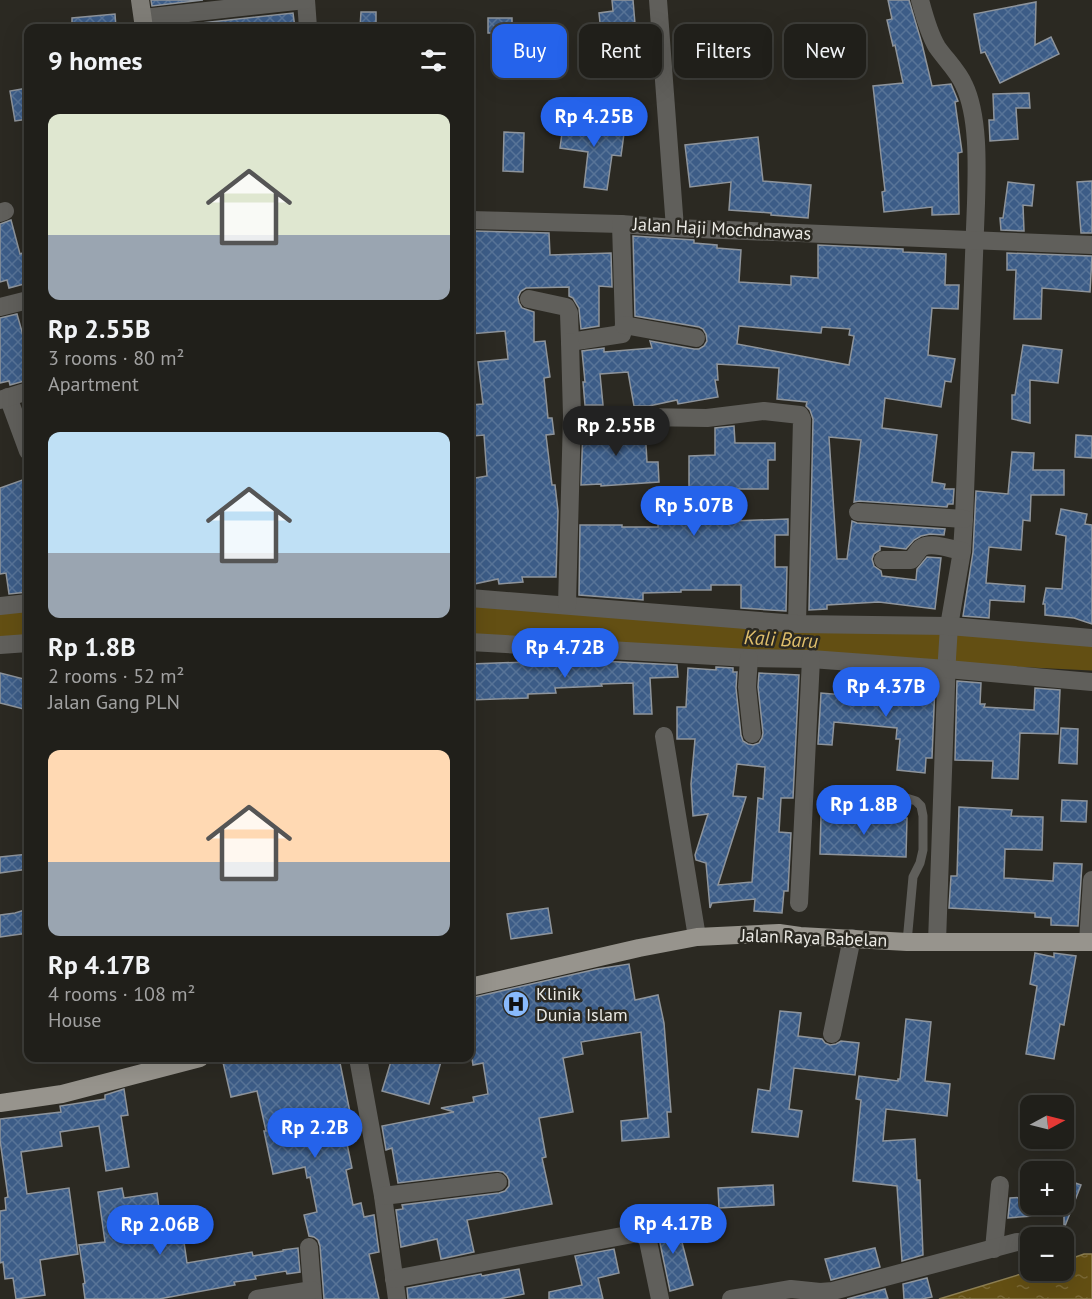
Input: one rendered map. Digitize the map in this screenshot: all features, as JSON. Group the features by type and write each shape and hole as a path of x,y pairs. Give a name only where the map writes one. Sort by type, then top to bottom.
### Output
{"main road":[{"name":"Jalan Raya Babelan","path":"474,986 697,937 779,933 907,942 1090,942"},
{"path":"0,1102 62,1094 172,1062"}],"street":[{"path":"142,15 306,0 308,24"},
{"path":"658,0 675,228"},
{"path":"920,0 937,47 948,59 964,84 972,107 977,162 964,519 962,551 948,648 937,942"},
{"name":"Jalan Haji Mochdnawas","path":"474,219 1092,245"},
{"path":"570,342 622,334 624,325 621,224"},
{"path":"529,299 566,307 569,313 572,416 567,605"},
{"path":"0,307 24,301"},
{"path":"624,325 696,338"},
{"path":"24,392 4,398 24,442"},
{"path":"572,416 707,418 764,411 796,414 802,417 797,624"},
{"path":"858,512 964,519"},
{"path":"883,560 909,561 919,550 931,545 962,551"},
{"path":"474,598 797,624 948,648 1092,682"},
{"path":"0,606 24,603"},
{"path":"474,642 749,658 812,659 1092,638"},
{"path":"0,645 24,643"},
{"path":"749,658 747,687 752,734"},
{"path":"799,903 812,659"},
{"path":"664,736 697,937"},
{"path":"1090,942 1092,880"},
{"path":"832,1034 852,938"},
{"path":"359,1062 383,1196 398,1299"},
{"path":"383,1196 498,1182"},
{"path":"994,1249 1000,1185"},
{"path":"394,1279 638,1233 643,1234 648,1241 660,1299"},
{"path":"730,1299 792,1289 833,1291 1017,1242"},
{"path":"257,1299 313,1294 309,1247"}],"lane":[{"path":"869,794 900,796 916,801 921,806 923,850 913,877 907,942"}],"water":[{"path":"1092,1254 1092,1299 939,1299 1020,1274 1020,1281 1074,1281 1074,1258"}],"building":[{"path":"151,0 203,0 152,6"},
{"path":"612,0 633,0 635,24 600,24 599,13 613,11"},
{"path":"888,0 909,0 932,86 951,84 958,101 955,102 962,152 958,153 959,214 932,215 932,207 884,212 882,192 885,191 873,86 903,83 887,20 892,19"},
{"path":"1036,2 1035,45 1051,37 1059,54 1000,83 985,52 981,53 974,14"},
{"path":"361,12 376,12 376,24 360,24"},
{"path":"293,13 294,24 192,24"},
{"path":"115,14 116,24 72,24 72,18"},
{"path":"488,18 512,18 512,24 492,24 492,33 488,33"},
{"path":"24,89 24,120 15,121 10,91"},
{"path":"1029,93 1030,108 1016,108 1018,139 990,141 989,120 994,120 993,94"},
{"path":"564,118 625,126 621,156 612,155 607,190 584,187 588,152 560,148"},
{"path":"504,132 524,133 523,172 503,171"},
{"path":"758,137 763,181 811,185 808,218 729,210 731,182 690,187 685,145"},
{"path":"1092,181 1092,233 1081,233 1077,182"},
{"path":"1008,182 1034,185 1032,206 1023,205 1024,231 1001,230 1000,218 1003,218"},
{"path":"11,220 20,254 24,252 24,284 9,288 7,280 0,282 0,224"},
{"path":"475,231 549,233 550,255 611,253 612,287 599,286 599,326 581,329 579,308 569,296 569,287 526,288 518,297 522,308 534,312 534,342 545,341 550,377 544,378 548,418 552,418 554,434 546,435 552,485 555,485 558,511 556,577 522,577 523,582 499,584 498,579 474,584 474,478 487,476 484,435 474,436 474,405 483,404 478,362 508,359 505,331 474,334"},
{"path":"633,236 694,240 694,243 717,245 717,248 741,250 739,282 791,285 791,276 818,278 818,245 903,249 903,252 946,254 945,285 959,285 958,309 932,308 928,355 955,359 951,382 945,381 941,407 885,398 882,428 937,435 932,482 945,484 944,489 954,489 953,504 948,504 947,507 854,502 861,440 829,437 837,559 847,559 852,521 945,529 944,535 921,536 906,549 880,546 880,550 874,554 872,559 874,566 881,571 882,576 916,580 917,569 927,557 941,558 935,609 879,602 827,605 827,609 809,610 813,419 806,406 807,402 777,399 779,368 717,364 718,380 715,380 718,397 678,404 677,400 649,406 634,406 628,372 600,374 603,405 585,405 582,351 604,348 604,352 652,348 650,341 699,349 707,341 706,334 699,327 635,316","holes":["739,326 821,333 822,327 850,329 849,335 854,336 849,365 737,344"]},
{"path":"1007,253 1092,256 1090,292 1042,288 1041,319 1014,319 1016,270 1007,270"},
{"path":"17,314 24,339 24,381 10,385 9,381 0,383 0,318"},
{"path":"1023,345 1062,350 1058,383 1030,380 1030,423 1012,419 1012,395 1015,395"},
{"path":"734,426 735,443 775,443 775,460 768,460 768,489 733,489 733,521 788,519 788,535 775,535 775,567 787,567 786,611 741,608 741,585 711,585 711,590 643,593 643,600 579,595 580,525 658,527 658,493 689,493 689,456 715,455 715,428"},
{"path":"583,427 645,428 647,462 658,462 659,482 581,485"},
{"path":"1076,435 1092,436 1092,458 1075,457"},
{"path":"1012,452 1034,453 1033,470 1064,470 1064,495 1031,495 1030,521 1023,520 1021,550 989,547 986,583 1025,586 1024,602 990,600 989,618 963,616 973,552 976,491 1008,494"},
{"path":"24,479 24,592 9,594 6,573 0,574 0,488"},
{"path":"1061,509 1087,514 1085,524 1092,525 1092,624 1074,618 1045,615 1045,604 1043,604 1046,588 1062,589 1066,536 1056,534"},
{"path":"562,659 677,665 678,677 650,678 652,714 634,714 633,683 555,688 556,693 528,694 528,698 474,700 474,664 562,663"},
{"path":"716,667 733,668 733,672 737,672 736,688 741,735 743,741 753,745 759,743 763,733 758,687 759,673 799,675 793,798 781,798 779,832 791,833 788,891 784,891 782,913 754,911 755,899 712,903 710,908 706,863 696,860 695,855 708,814 693,816 691,784 695,739 677,739 677,707 686,707 688,668 716,670","holes":["737,764 765,767 763,799 758,798 752,882 718,885 746,797 733,796"]},
{"path":"0,673 24,679 24,709 0,703"},
{"path":"846,677 871,679 870,701 898,703 901,681 935,684 932,758 926,758 925,773 897,770 900,739 896,739 897,728 834,722 832,745 818,744 821,693 845,695"},
{"path":"957,681 981,683 980,704 985,704 984,707 1034,710 1035,688 1060,690 1058,734 1020,733 1018,779 992,778 993,761 955,760"},
{"path":"1061,728 1078,729 1077,764 1059,763"},
{"path":"1062,800 1087,801 1086,822 1061,821"},
{"path":"959,807 1012,810 1011,816 1043,817 1042,850 1005,849 1004,878 1053,881 1054,863 1082,864 1078,926 1051,925 1051,918 1035,917 1035,913 949,908 951,876 957,876"},
{"path":"821,815 907,818 906,857 820,854"},
{"path":"24,854 24,870 0,873 0,857"},
{"name":"Klinik Dunia Islam","path":"548,908 552,933 511,939 507,914"},
{"path":"24,910 24,934 0,937 0,915"},
{"path":"1035,953 1054,957 1054,953 1076,956 1064,1025 1060,1024 1054,1059 1026,1054 1037,986 1030,984"},
{"path":"629,964 635,1000 658,995 664,1023 671,1112 667,1112 669,1137 622,1141 621,1121 648,1118 641,1032 581,1042 583,1054 563,1058 573,1112 539,1118 546,1157 542,1158 552,1204 467,1220 474,1252 441,1259 437,1239 401,1247 396,1210 403,1209 402,1205 499,1193 505,1191 509,1186 509,1180 503,1172 497,1171 398,1183 392,1148 386,1150 382,1126 454,1112 441,1108 474,1102 473,1097 488,1094 483,1063 473,1065 473,1062 474,997"},
{"path":"780,1011 801,1013 798,1036 822,1039 830,1045 841,1041 859,1043 855,1075 794,1068 789,1109 802,1111 798,1137 752,1132 758,1089 770,1091"},
{"path":"906,1019 931,1022 925,1081 950,1084 947,1116 886,1109 883,1141 915,1139 917,1180 920,1180 923,1255 902,1261 897,1186 853,1181 861,1100 856,1099 859,1076 898,1081 900,1079"},
{"path":"223,1062 340,1062 354,1132 345,1134 352,1168 346,1170 353,1205 361,1203 364,1217 374,1215 379,1252 369,1254 379,1299 324,1299 320,1246 318,1240 309,1236 304,1215 317,1212 310,1177 307,1178 305,1167 273,1174 257,1091 231,1097"},
{"path":"391,1062 441,1062 429,1104 382,1091"},
{"path":"124,1089 128,1115 121,1116 129,1167 106,1171 99,1126 60,1132 62,1146 21,1152 27,1194 69,1188 78,1254 40,1260 45,1295 16,1299 13,1278 5,1279 3,1262 0,1263 0,1211 6,1210 5,1198 8,1197 0,1140 0,1119 61,1112 60,1106 105,1099 105,1095"},
{"path":"1074,1183 1081,1185 1074,1203"},
{"path":"773,1185 774,1205 719,1208 718,1188"},
{"path":"122,1188 124,1198 157,1193 162,1231 182,1228 187,1263 252,1252 253,1256 298,1248 300,1272 287,1274 286,1271 255,1276 256,1279 234,1282 235,1285 159,1299 85,1299 79,1245 105,1242 98,1192"},
{"path":"1010,1198 1020,1198 1020,1215 1032,1216 1008,1218"},
{"path":"1064,1215 1069,1215 1065,1226"},
{"path":"676,1219 693,1285 670,1291 659,1238 650,1226"},
{"path":"875,1248 880,1267 831,1280 825,1259"},
{"path":"614,1249 619,1273 598,1278 603,1299 549,1299 549,1292 582,1285 575,1256"},
{"path":"519,1269 524,1294 499,1299 408,1299 407,1288"},
{"path":"927,1278 932,1297 904,1299 903,1284"},
{"path":"885,1289 888,1299 847,1299"}],"waterway":[{"name":"Kali Baru","path":"474,623 1092,654"},
{"name":"Kali Baru","path":"0,626 24,624"}],"place":[{"name":"Klinik Dunia Islam","path":"516,1004"}]}
